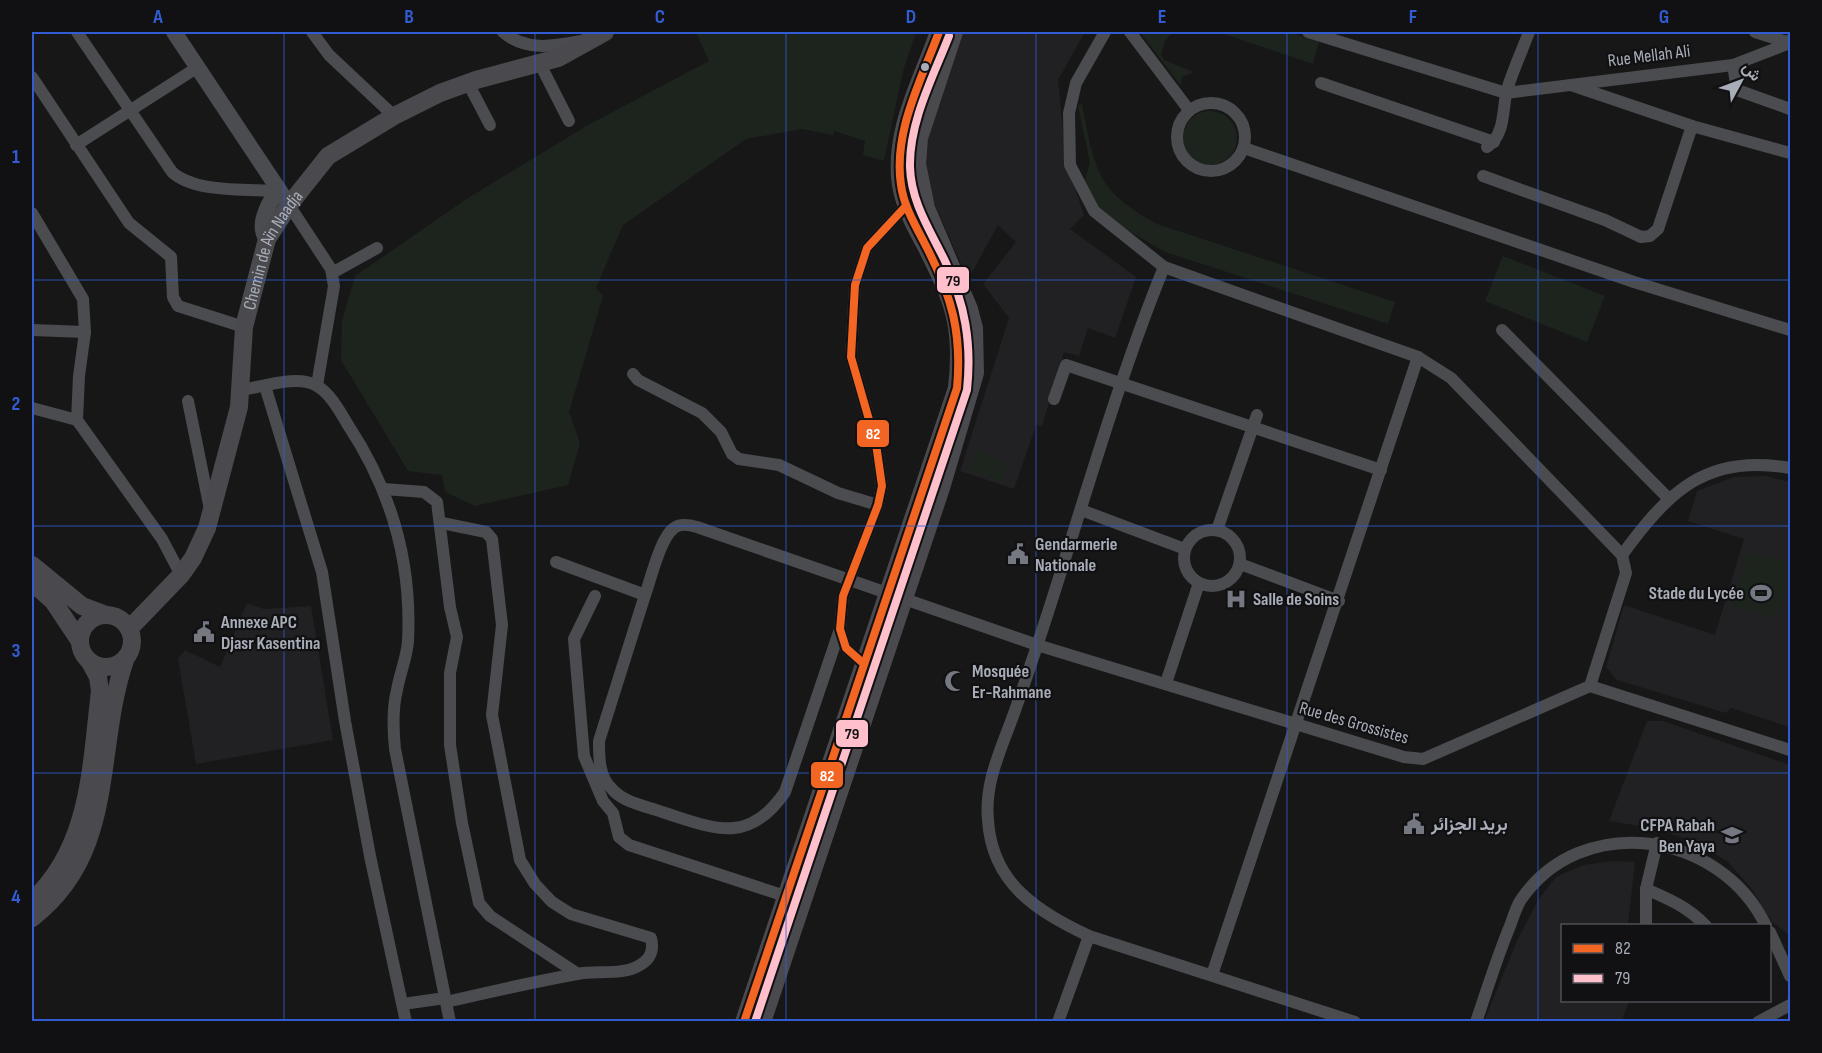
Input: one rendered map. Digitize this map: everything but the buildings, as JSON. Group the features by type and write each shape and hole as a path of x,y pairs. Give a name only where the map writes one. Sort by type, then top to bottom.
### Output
{"main road":[{"name":"Chemin de Aïn Naadja","path":"129,629 181,575 193,558 211,514 239,407 244,327 267,239 289,205 328,156 394,116 440,93 558,58 588,36 605,32"},
{"path":"762,1022 895,597 957,388 960,359 958,321 948,292 906,206 901,185 902,137 908,113 939,32"},
{"path":"744,1022 788,897 864,664 941,488 975,373 974,328 969,309 926,208 917,164 919,138 954,32"},
{"path":"32,565 82,606 119,619 129,629 132,645 115,691 98,810 90,840 76,868 59,892 32,918"},
{"path":"32,582 53,601 80,639 84,656 98,677 100,691 89,788 81,820 70,850 54,877 32,901"},
{"path":"80,639 85,625 98,616 106,615"},
{"path":"90,662 108,668 125,660"}],"street":[{"path":"77,32 171,172 179,179 194,185 277,191"},
{"path":"174,32 332,273 334,286 316,385"},
{"path":"312,32 329,55 394,116"},
{"path":"503,32 526,38 539,48 588,36"},
{"path":"1106,32 1085,62 1076,83 1069,113 1070,165 1094,211 1164,267 1418,357 1451,378 1622,555 1626,573 1590,686 1791,750"},
{"path":"1130,32 1189,110"},
{"path":"1308,32 1506,93"},
{"path":"1321,83 1490,145 1505,114 1506,93 1529,32"},
{"path":"1755,32 1790,41"},
{"name":"Rue Mellah Ali","path":"1506,93 1733,65 1790,41"},
{"path":"539,62 569,121"},
{"path":"1733,65 1737,90 1791,110"},
{"path":"76,145 198,67"},
{"path":"32,77 129,223 171,257 174,297 178,306 244,327"},
{"path":"468,83 490,125"},
{"path":"1569,84 1692,126 1791,153"},
{"path":"1209,103 1223,105 1232,110 1244,129 1244,148 1235,163 1222,170 1207,172 1197,169 1181,154 1177,143 1180,122 1189,110 1209,103"},
{"path":"1483,176 1605,220 1641,237 1650,236 1658,229 1692,126"},
{"path":"1244,148 1635,282 1791,330"},
{"path":"267,239 263,226 267,210 277,191"},
{"path":"864,664 846,648 840,629 839,614 848,581 878,505 882,486 878,455 851,357 855,285 867,248 906,206"},
{"path":"32,213 83,299 85,332 79,376 77,420 162,539 181,575"},
{"path":"332,273 377,248"},
{"path":"1164,267 1121,385 1037,645 993,767 988,821 1005,876 1025,900 1049,917 1089,936 1354,1022"},
{"path":"32,330 85,332"},
{"path":"1502,330 1668,498"},
{"path":"1212,975 1298,726 1418,357"},
{"path":"1054,399 1066,365 1381,470"},
{"path":"633,374 638,380 702,413 721,432 732,454 739,459 779,465 838,493 878,505"},
{"path":"241,390 297,381 316,385 332,400 356,436 384,489 402,549 408,611 408,642 394,710 395,749 450,1022"},
{"path":"265,386 321,563 345,721 370,856 406,1022"},
{"path":"188,401 211,514"},
{"path":"32,408 77,420"},
{"path":"1217,530 1257,415"},
{"path":"1622,555 1649,517 1668,498 1687,485 1729,468 1754,464 1791,468"},
{"path":"384,489 424,492 437,502 450,607 457,637 450,673 450,745 462,823 479,903 490,916 578,974"},
{"path":"1081,510 1185,549"},
{"path":"403,1004 446,1000 578,974 624,970 640,966 652,952 651,938 571,914 552,902 535,884 520,860 492,715 501,625 492,538 486,532 441,523"},
{"name":"Rue des Grossistes","path":"645,595 666,537 675,527 686,525 740,540 848,581 1037,645 1166,683 1298,726 1404,757 1423,759 1590,686"},
{"path":"1209,529 1217,530 1228,534 1236,542 1240,553 1240,564 1236,573 1219,585 1199,583 1192,578 1184,565 1185,549 1194,535 1209,529"},
{"path":"556,562 645,595 599,741 599,759 603,776 612,789 626,800 717,830 734,830 754,822 776,806 785,792 840,629"},
{"path":"1240,564 1339,600"},
{"path":"1166,683 1199,583"},
{"path":"595,596 574,639 575,666 584,756 603,801 612,813 619,837 629,845 788,897"},
{"path":"1476,1022 1520,902 1547,870 1580,851 1618,843 1657,843 1691,854 1718,867 1741,888 1765,924"},
{"path":"1646,924 1646,890 1657,843"},
{"path":"1646,890 1676,902 1694,913 1704,924"},
{"path":"1771,934 1791,976"},
{"path":"1058,1022 1089,936"},
{"path":"1758,1022 1791,1005"}],"shaded area":[{"path":"696,32 916,32 903,71 884,161 863,155 865,141 834,131 833,135 802,129 746,139 623,225 596,288 603,296 569,412 580,443 568,485 475,506 445,492 442,475 408,471 341,360 342,321 355,276 468,198 588,125 709,61"},
{"path":"960,32 1085,32 1058,80 1066,161 1084,215 1070,229 1136,277 1115,338 1088,328 1079,356 1064,352 1042,426 1036,425 1014,489 960,471 1009,318 983,284 1016,242 998,225 968,280 924,180 923,155"},
{"path":"1140,32 1173,32 1165,41 1161,54 1164,60 1194,72 1182,77 1180,85"},
{"path":"1218,32 1289,32 1319,42 1313,64"},
{"path":"1082,104 1090,145 1101,176 1121,200 1137,212 1157,224 1395,302 1388,324 1165,252 1117,224 1097,206 1084,182 1090,163 1078,106"},
{"path":"1210,111 1220,113 1229,119 1235,128 1237,138 1235,148 1229,157 1220,163 1210,165 1200,163 1191,157 1185,148 1183,138 1185,128 1191,119 1200,113"},
{"path":"1503,256 1605,296 1587,342 1485,301"},
{"path":"977,451 1008,463 1002,481 970,469"},
{"path":"1765,476 1790,482 1790,727 1731,708 1726,713 1617,680 1606,667 1624,605 1715,635 1744,539 1688,521 1697,491 1734,477"},
{"name":"Stade du Lycée","path":"1749,552 1790,563 1790,579 1776,618 1732,606"},
{"path":"247,603 264,609 311,606 333,740 196,764 178,659 185,650 220,667"},
{"name":"CFPA Rabah Ben Yaya","path":"1647,721 1663,721 1790,765 1790,936 1771,921 1752,889 1728,862 1696,842 1652,828 1609,821"},
{"path":"1613,861 1635,862 1628,924 1561,924 1561,1002 1629,1002 1622,1021 1484,1021 1517,941 1538,900 1556,877 1583,865"}],"transit line":[{"name":"82","path":"744,1022 957,388 958,350 949,299 936,266 911,218 901,185 901,146 905,126 939,32"},
{"name":"79","path":"755,1022 967,390 968,340 962,308 952,277 922,216 911,180 910,167 913,133 929,84 949,36"},
{"name":"82","path":"864,664 846,648 840,629 843,596 878,505 882,486 876,444 851,357 855,285 867,248 906,206"}],"place":[{"name":"Gendarmerie Nationale","path":"1018,554"},
{"name":"Stade du Lycée","path":"1761,593"},
{"name":"Salle de Soins","path":"1236,599"},
{"name":"Annexe APC Djasr Kasentina","path":"204,632"},
{"name":"Mosquée Er-Rahmane","path":"955,681"},
{"name":"بريد الجزائر","path":"1414,824"},
{"name":"CFPA Rabah Ben Yaya","path":"1732,835"}]}
